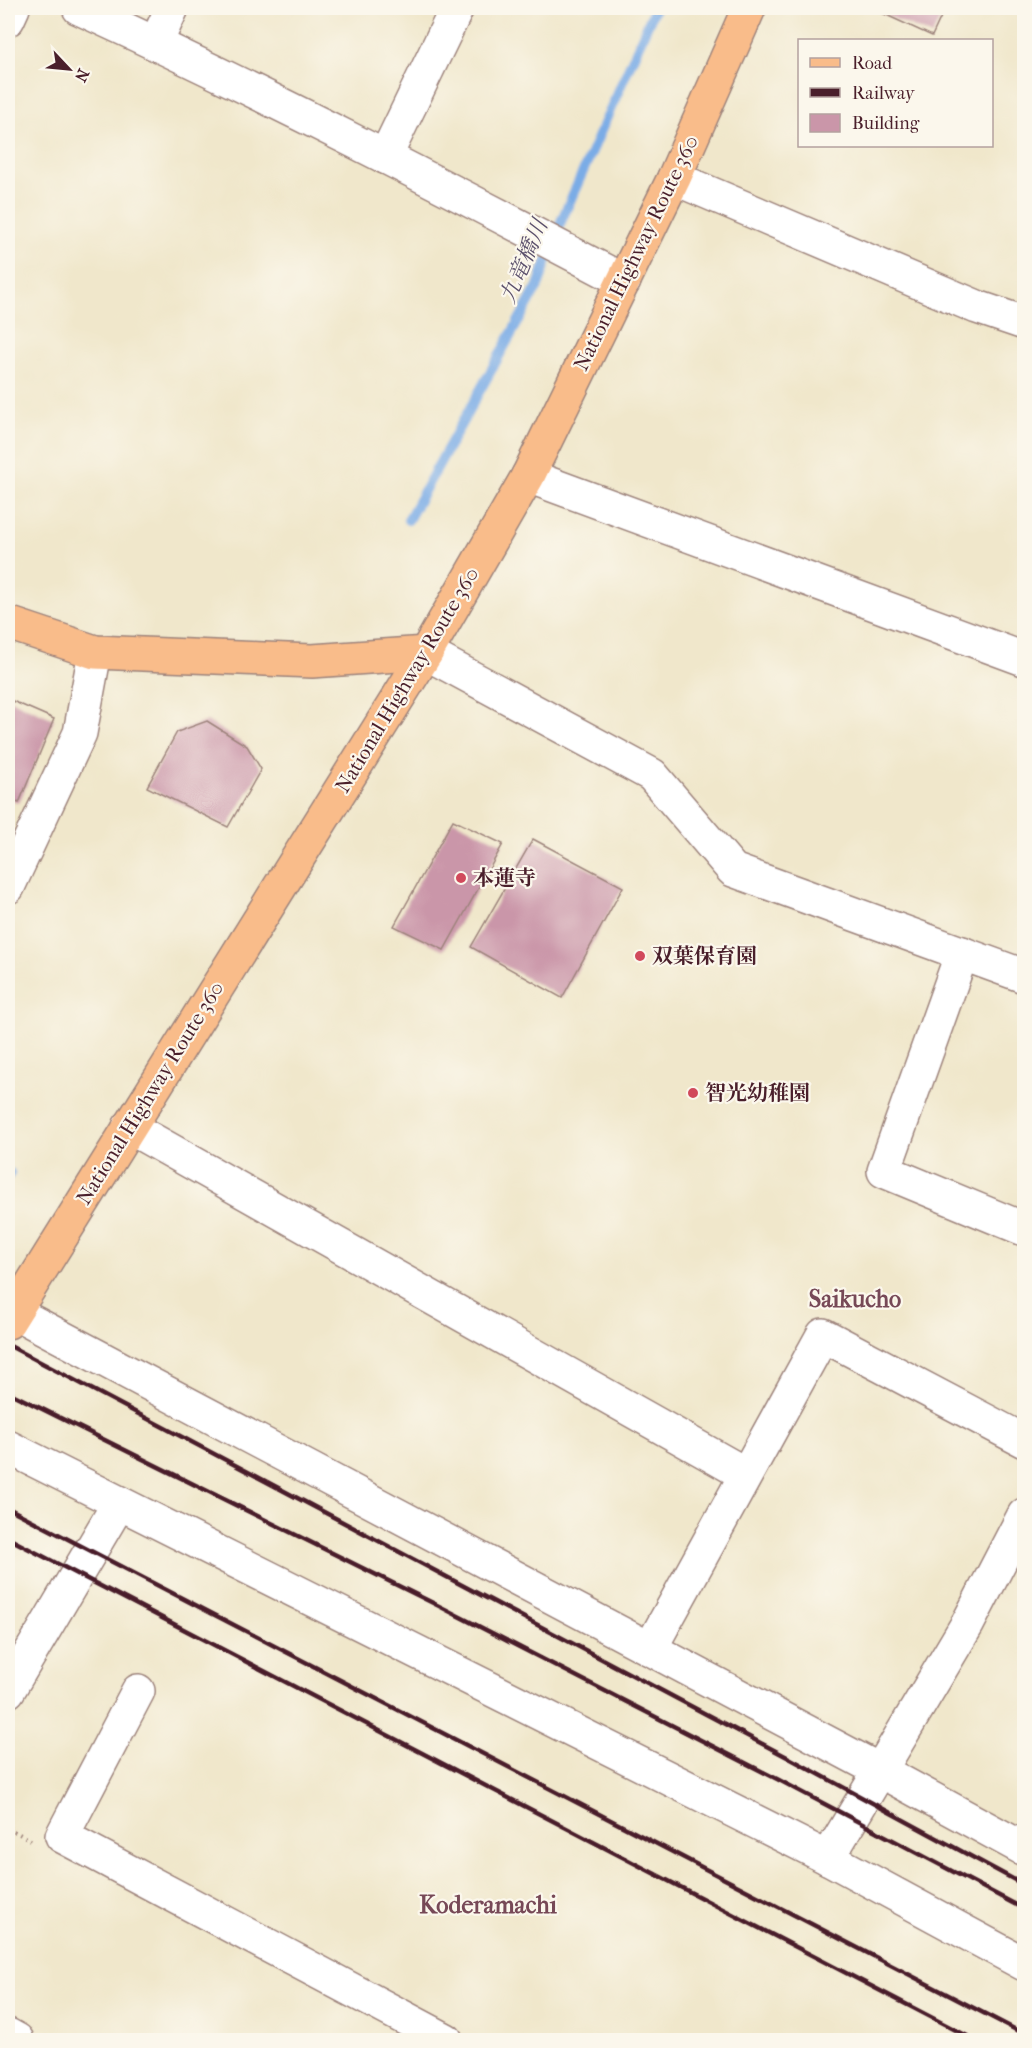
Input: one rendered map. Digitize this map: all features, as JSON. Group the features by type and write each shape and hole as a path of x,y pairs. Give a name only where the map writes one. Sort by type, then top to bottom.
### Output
{"main road":[{"name":"National Highway Route 360","path":"9,1314 426,653 528,476 674,178 748,8"},
{"path":"8,623 95,652 312,662 426,653"}],"street":[{"path":"8,19 14,8"},
{"path":"79,8 156,43 385,157 624,281"},
{"path":"156,43 172,8"},
{"path":"385,157 457,8"},
{"path":"674,178 977,307 1024,323"},
{"path":"528,476 1024,659"},
{"path":"8,887 80,733 95,652"},
{"path":"426,653 652,775 733,870 1024,976"},
{"path":"963,953 884,1172 1024,1230"},
{"path":"129,1127 745,1474"},
{"path":"9,1314 650,1649 1024,1849"},
{"path":"650,1649 823,1335 1024,1441"},
{"path":"8,1447 828,1858 1024,1964"},
{"path":"8,1691 119,1503"},
{"path":"828,1858 968,1623 1024,1515"},
{"path":"138,1691 62,1836 446,2040"},
{"path":"8,2035 17,2040"}],"building":[{"path":"871,8 945,8 932,36"},
{"path":"8,699 54,719 19,803 8,798"},
{"path":"207,721 247,746 261,769 228,827 147,787 177,732"},
{"path":"453,820 503,844 444,950 394,926"},
{"path":"533,839 623,887 562,998 471,947"}],"waterway":[{"name":"九竜橋川","path":"408,520 538,286 559,226 655,8"}],"railway":[{"path":"8,1345 791,1759 1024,1885"},
{"path":"8,1392 441,1607 779,1780 1024,1909"},
{"path":"8,1508 1024,2034"},
{"path":"8,1538 975,2040"}],"place":[{"name":"本蓮寺","path":"461,878"},
{"name":"双葉保育園","path":"640,956"},
{"name":"智光幼稚園","path":"693,1093"}],"district":[{"name":"Saikucho","path":"855,1299"},
{"name":"Koderamachi","path":"488,1905"}]}
